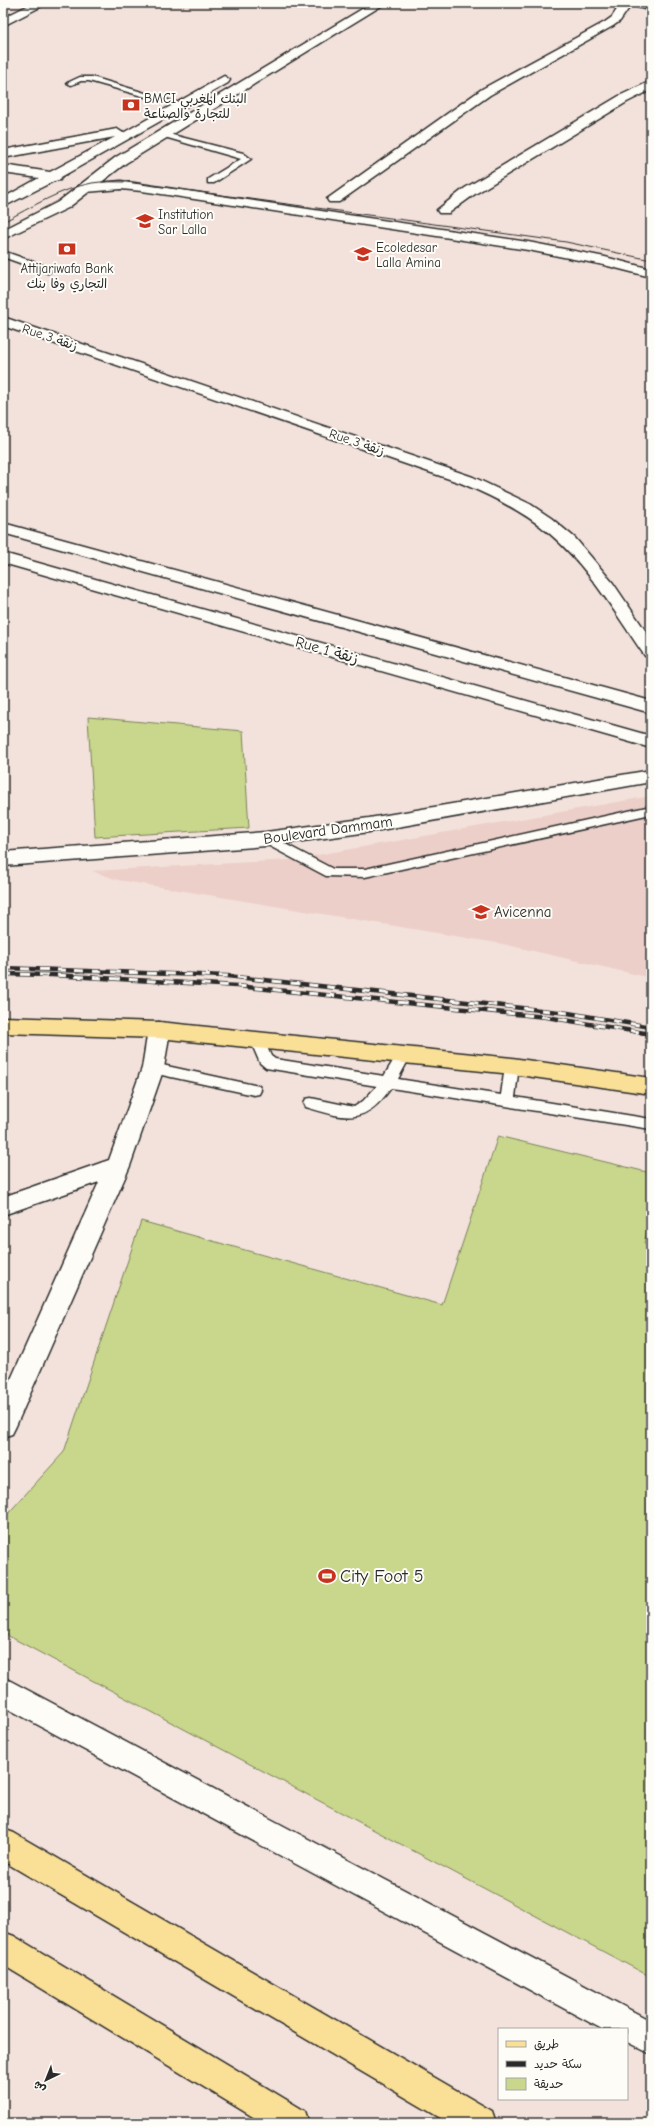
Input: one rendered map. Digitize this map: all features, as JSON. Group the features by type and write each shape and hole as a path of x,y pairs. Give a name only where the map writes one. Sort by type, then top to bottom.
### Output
{"main road":[{"path":"3,1025 159,1030 512,1066 651,1086"},
{"path":"3,1844 480,2123"},
{"path":"3,1947 293,2123"}],"street":[{"path":"3,23 42,3"},
{"path":"3,235 63,205 86,188 100,175 164,134 380,3"},
{"path":"334,199 486,92 609,24 616,19 627,3"},
{"path":"635,3 651,8"},
{"path":"3,203 143,127 235,73"},
{"path":"444,210 470,191 651,85"},
{"path":"3,154 72,142 143,127"},
{"path":"3,169 49,177 100,175"},
{"path":"3,179 35,186 86,188 121,185 149,188 528,246 605,261 651,273"},
{"name":"Rue 3 زنقة","path":"3,321 467,480 502,495 536,515 556,530 575,549 598,576 651,652"},
{"name":"Rue 1 زنقة","path":"3,528 651,707"},
{"name":"Rue 1 زنقة","path":"3,558 651,742"},
{"name":"Boulevard Dammam","path":"3,859 266,839 369,825 651,776"},
{"path":"3,1426 118,1166 153,1068 159,1030"},
{"path":"3,1206 118,1166"},
{"path":"3,1691 651,2038"}],"lane":[{"path":"71,83 80,79 89,79 181,105"},
{"path":"164,134 240,155 247,159 211,181"},
{"path":"3,254 48,270"},
{"path":"266,839 331,873 341,875 365,873 651,810"},
{"path":"257,1040 265,1059 271,1064 651,1124"},
{"path":"311,1103 355,1112 364,1108 389,1082 404,1055"},
{"path":"507,1101 512,1066"},
{"path":"153,1068 254,1090"}],"shaded area":[{"name":"Avicenna","path":"651,796 651,978 503,944 118,880 92,871 289,860"}],"green space":[{"path":"88,717 243,731 249,828 95,837"},
{"name":"City Foot 5","path":"498,1136 651,1173 651,1216 644,1243 651,1245 651,1977 3,1633 3,1519 64,1452 141,1221 442,1305"}],"tram line":[{"path":"3,222 46,199 80,186 96,182 126,182 566,242 651,260"}],"railway":[{"path":"3,968 227,976 568,1013 651,1027"},
{"path":"3,974 52,975 237,986 546,1017 651,1034"}],"place":[{"name":"BMCI البنك المغربي للتجارة والصناعة","path":"131,105"},
{"name":"Institution Sar Lalla","path":"145,221"},
{"name":"Attijariwafa Bank التجاري وفا بنك","path":"67,249"},
{"name":"Ecoledesar Lalla Amina","path":"363,254"},
{"name":"Avicenna","path":"481,912"},
{"name":"City Foot 5","path":"327,1576"}]}
